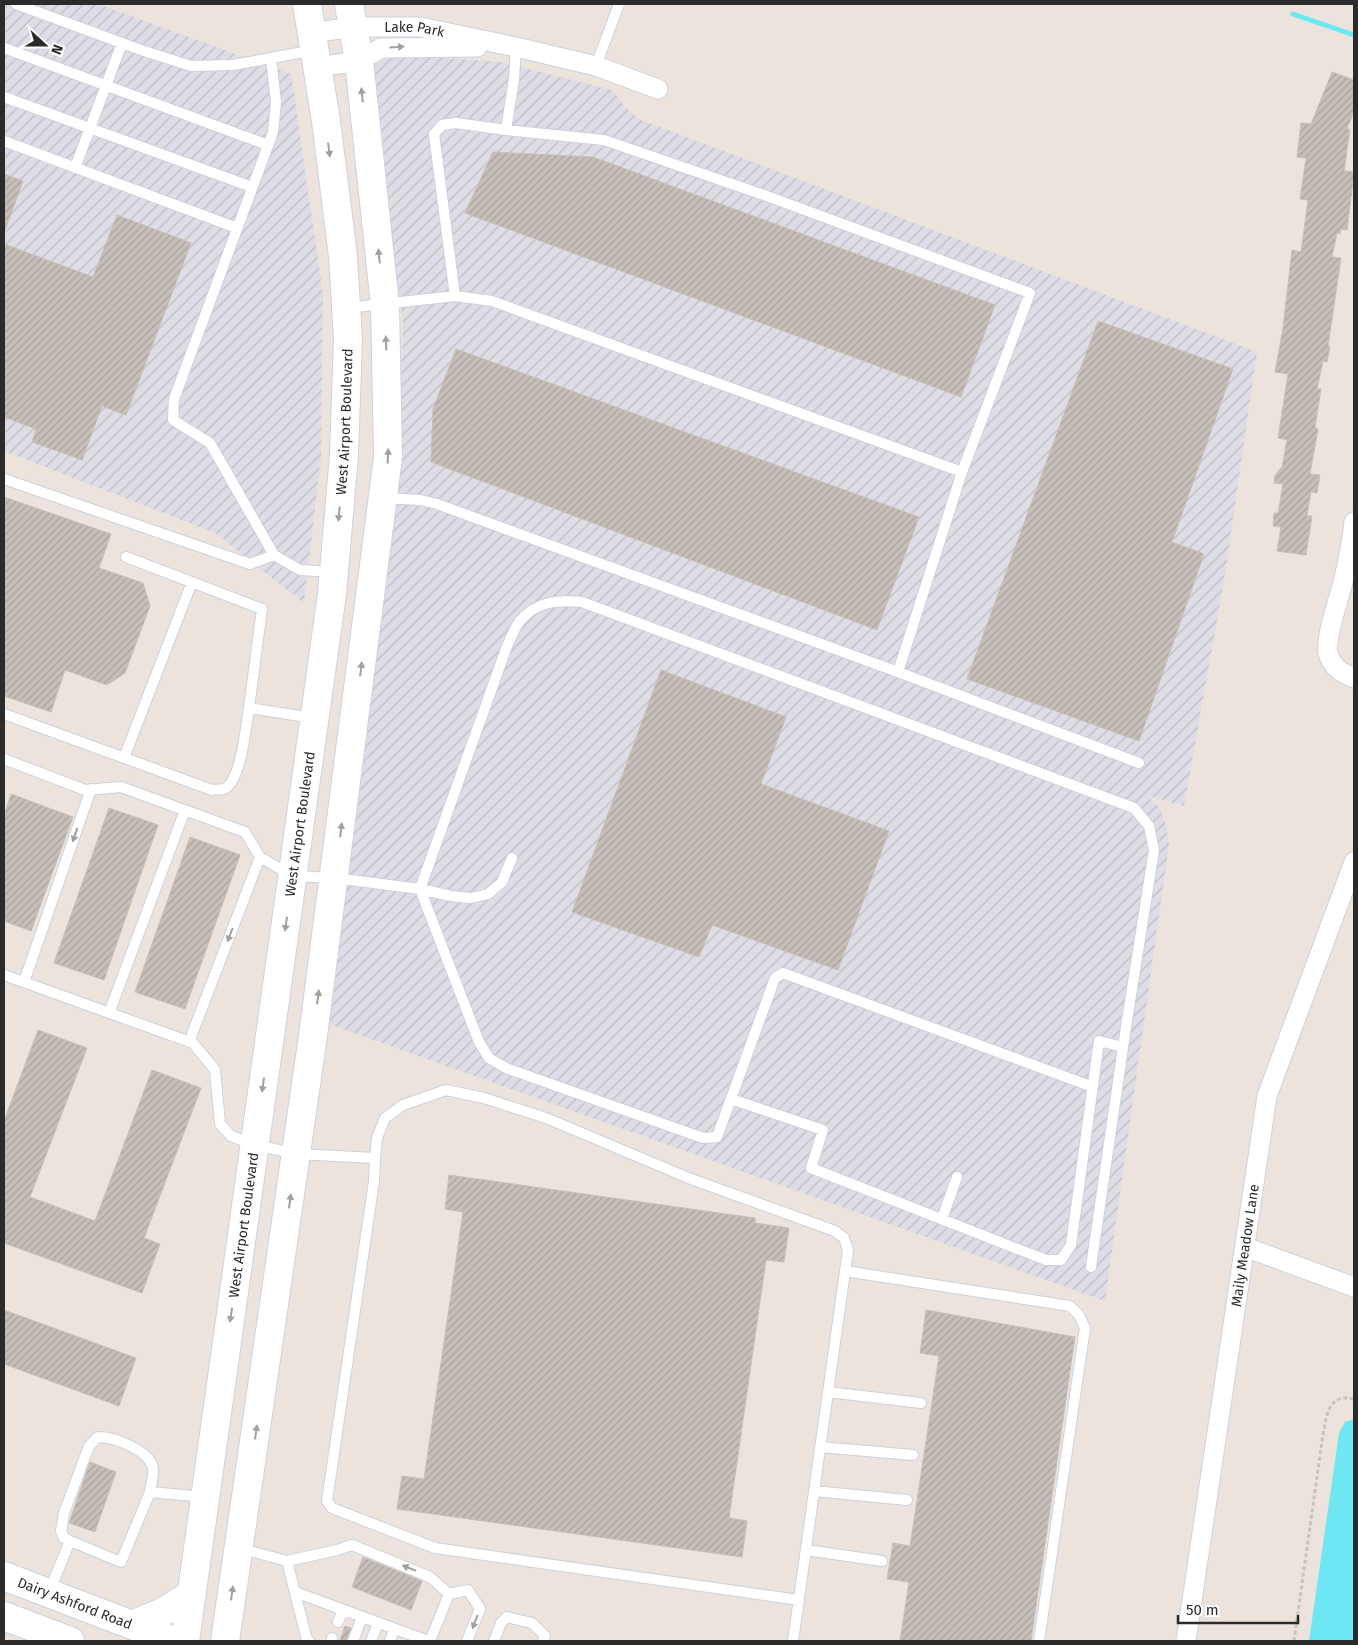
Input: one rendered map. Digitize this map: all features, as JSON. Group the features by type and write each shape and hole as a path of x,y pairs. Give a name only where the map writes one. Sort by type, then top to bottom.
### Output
{"main road":[{"name":"West Airport Boulevard","path":"185,1641 315,718 334,572 344,455 348,339 342,248 326,121 306,4"},
{"path":"225,1641 297,1154 388,457 385,305 359,61 351,16"},
{"name":"Dairy Ashford Road","path":"4,1576 174,1641"},
{"path":"132,1625 163,1612 192,1594"},
{"path":"4,1616 70,1641"}],"street":[{"name":"Lake Park","path":"314,50 351,16 420,27 596,66 658,89"},
{"name":"Lake Park","path":"314,50 359,61 381,48 418,46 516,47"},
{"path":"1354,522 1353,538 1344,580 1328,642 1328,653 1337,670 1354,678"},
{"name":"Maily Meadow Lane","path":"1186,1641 1267,1096 1348,900 1354,862"},
{"path":"1245,1247 1354,1287"}],"lane":[{"path":"16,4 191,66 233,65 314,50"},
{"path":"596,66 619,4"},
{"path":"76,168 122,43"},
{"path":"506,130 514,79 516,47"},
{"path":"4,48 268,145"},
{"path":"271,58 276,102 273,132 174,399 173,420 210,443 274,555 300,570 334,572"},
{"path":"4,97 252,187"},
{"path":"454,296 434,134 442,125 456,123 604,140 764,195 1030,293 962,472 898,672"},
{"path":"4,141 237,228"},
{"path":"346,308 454,296 492,301 962,472"},
{"path":"4,479 250,564 274,555"},
{"path":"383,498 420,500 437,504 898,672 1139,763"},
{"path":"4,714 212,790 224,788 233,780 240,759 249,708 262,609 126,558"},
{"path":"124,758 192,582"},
{"path":"1091,1267 1154,850 1149,826 1134,808 582,602 560,600 538,606 520,622 507,646 420,889 479,1042 489,1058 506,1068 703,1138 717,1137 775,978 783,973 1093,1087"},
{"path":"249,708 315,718"},
{"path":"4,759 85,790 121,787 245,832 260,857 292,876 334,878 420,889 451,896 471,898 488,894 502,882 512,858"},
{"path":"24,982 91,790"},
{"path":"109,1013 185,810"},
{"path":"189,1042 260,857"},
{"path":"4,975 193,1043 215,1070 220,1124 231,1136 254,1145 297,1154 374,1158"},
{"path":"731,1099 823,1130 811,1168 1046,1260 1061,1260 1071,1246 1099,1042 1123,1047"},
{"path":"793,1641 799,1600 806,1550 820,1447 848,1250 844,1238 835,1231 691,1179 546,1118 484,1098 446,1090 403,1105 385,1118 377,1138 374,1158 374,1181 326,1501 332,1508 435,1548 799,1600"},
{"path":"942,1219 957,1177"},
{"path":"845,1271 1070,1306 1079,1315 1085,1328 1039,1641"},
{"path":"828,1392 921,1403"},
{"path":"98,1437 104,1437 135,1448 146,1456 151,1462 153,1470 150,1492 121,1562 70,1541 64,1538 61,1531 64,1513 89,1446 98,1437"},
{"path":"820,1447 913,1455"},
{"path":"814,1491 907,1500"},
{"path":"150,1492 205,1497"},
{"path":"48,1593 70,1541"},
{"path":"239,1548 287,1561 352,1545 430,1577 449,1594"},
{"path":"806,1550 882,1561"},
{"path":"287,1561 307,1640 309,1641"},
{"path":"449,1594 468,1590 480,1609 467,1641"},
{"path":"295,1592 429,1641 449,1594"},
{"path":"338,1622 343,1610"},
{"path":"353,1641 362,1617"},
{"path":"494,1641 501,1623 507,1617 532,1623 544,1638"},
{"path":"371,1641 378,1623"},
{"path":"390,1641 394,1629"}],"path":[{"path":"1294,1641 1323,1434 1328,1413 1332,1403 1338,1399 1354,1399"}],"shaded area":[{"path":"4,4 98,4 291,74 323,294 321,457 304,603 215,533 4,451"},
{"path":"431,57 501,62 612,90 627,109 641,120 1257,352 1224,581 1184,806 1148,796 1160,808 1169,844 1105,1301 326,1023 399,441 403,323 368,75 374,64 387,58"}],"water":[{"path":"1354,1419 1354,1641 1309,1641 1339,1433 1345,1422"}],"building":[{"path":"1332,72 1354,80 1354,111 1347,129 1350,129 1344,171 1354,172 1347,230 1341,229 1340,234 1337,233 1332,257 1341,258 1328,346 1330,346 1327,362 1323,361 1317,389 1321,389 1315,428 1318,429 1310,474 1320,475 1317,493 1311,492 1307,516 1312,516 1306,555 1277,551 1281,527 1273,526 1274,513 1278,513 1283,484 1274,483 1275,475 1282,467 1287,440 1278,438 1288,374 1275,372 1283,328 1292,250 1301,252 1308,200 1300,199 1306,158 1297,157 1301,123 1311,124"},
{"path":"493,152 593,157 995,305 961,397 465,213"},
{"path":"4,174 23,181 5,230 4,230"},
{"path":"117,215 191,243 126,415 102,406 82,460 32,442 36,429 4,417 4,244 93,277"},
{"path":"1098,321 1233,369 1172,542 1204,554 1139,741 967,679"},
{"path":"456,349 919,517 877,630 431,462 433,409"},
{"path":"4,497 111,534 99,568 143,583 150,606 125,673 107,685 65,670 51,712 4,696"},
{"path":"661,670 786,717 761,784 889,831 838,970 712,925 699,957 572,912"},
{"path":"11,794 73,817 31,931 4,921 4,816"},
{"path":"109,808 158,825 104,980 54,963"},
{"path":"190,837 240,855 185,1009 135,992"},
{"path":"38,1030 87,1048 30,1197 95,1221 152,1070 201,1088 144,1238 160,1244 142,1293 4,1243 4,1121"},
{"path":"449,1175 755,1218 755,1223 789,1228 784,1262 766,1260 729,1518 747,1521 742,1557 397,1509 402,1476 424,1479 463,1212 445,1209"},
{"path":"4,1310 136,1358 119,1406 4,1364"},
{"path":"926,1310 1075,1337 1031,1641 900,1641 909,1582 887,1579 893,1543 910,1546 939,1356 920,1353"},
{"path":"90,1462 116,1472 95,1532 69,1523"},
{"path":"363,1557 422,1581 411,1610 352,1587"},
{"path":"345,1626 351,1628 346,1641 340,1641"}],"waterway":[{"path":"1293,14 1354,35"}]}
